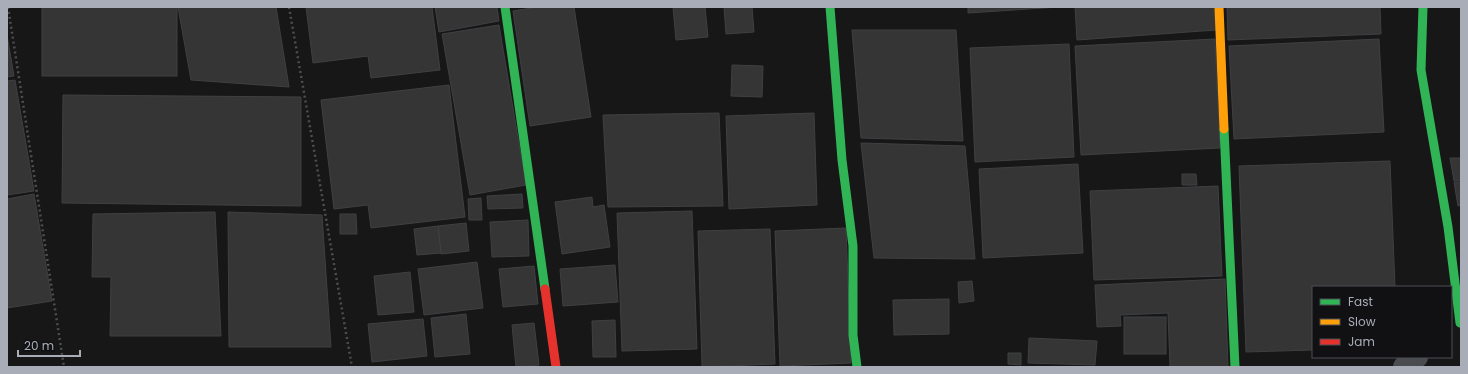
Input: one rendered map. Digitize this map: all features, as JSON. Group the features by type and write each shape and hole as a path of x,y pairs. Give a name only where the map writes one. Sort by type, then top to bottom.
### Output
{"street":[{"path":"505,7 556,367"},
{"path":"830,7 842,160 853,246 853,335 857,367"},
{"path":"1219,7 1235,367"},
{"path":"1423,7 1421,70 1448,227 1457,325"}],"path":[{"path":"8,7 64,367"},
{"path":"289,7 352,367"}],"building":[{"path":"42,7 177,7 177,76 42,76"},
{"path":"178,7 276,7 289,87 191,80"},
{"path":"306,7 432,7 440,70 371,78 368,56 313,63"},
{"path":"435,7 497,7 499,21 439,32"},
{"path":"538,7 574,7 591,117 530,126 513,11"},
{"path":"673,7 705,7 708,37 676,40"},
{"path":"724,7 752,7 754,32 726,34"},
{"path":"968,7 1059,7 968,13"},
{"path":"1075,7 1214,7 1216,30 1077,40"},
{"path":"1227,7 1380,7 1381,34 1228,40"},
{"path":"499,25 526,185 470,195 442,34"},
{"path":"852,30 956,30 963,141 861,138"},
{"path":"7,35 14,76 7,77"},
{"path":"1215,39 1220,148 1081,155 1075,46"},
{"path":"1379,39 1384,132 1234,139 1229,46"},
{"path":"1069,44 1074,157 975,162 970,48"},
{"path":"732,65 763,66 762,97 731,96"},
{"path":"15,80 34,191 7,195 7,81"},
{"path":"449,85 465,217 371,228 368,205 334,209 321,100"},
{"path":"63,95 301,97 301,206 62,203"},
{"path":"719,113 723,206 608,207 603,115"},
{"path":"814,113 817,205 729,209 726,116"},
{"path":"861,143 965,146 975,259 874,258"},
{"path":"1450,158 1461,158 1461,180 1454,181"},
{"path":"1390,161 1395,286 1312,286 1312,350 1246,352 1239,166"},
{"path":"1078,164 1083,253 983,258 979,169"},
{"path":"1182,174 1196,174 1197,185 1182,185"},
{"path":"1454,182 1461,182 1461,205 1458,206"},
{"path":"1218,186 1222,276 1094,280 1090,191"},
{"path":"34,194 52,301 7,308 7,199"},
{"path":"522,194 523,208 488,209 487,196"},
{"path":"592,197 593,207 604,205 610,247 562,254 555,202"},
{"path":"481,198 482,220 469,220 468,199"},
{"path":"692,211 697,349 622,351 617,213"},
{"path":"215,212 221,336 110,336 111,277 92,277 93,214"},
{"path":"228,212 322,215 331,347 229,347"},
{"path":"340,214 356,214 357,234 340,234"},
{"path":"528,220 529,256 492,257 490,222"},
{"path":"466,223 469,251 441,254 438,226"},
{"path":"438,226 441,253 417,255 414,229"},
{"path":"846,228 851,363 780,366 775,231"},
{"path":"770,229 775,364 702,367 698,231"},
{"path":"477,262 483,308 424,315 418,269"},
{"path":"615,265 618,302 563,306 560,269"},
{"path":"534,266 538,304 503,307 499,269"},
{"path":"410,272 414,312 378,315 374,276"},
{"path":"1225,279 1228,367 1170,367 1168,313 1120,315 1121,326 1097,327 1095,285"},
{"path":"972,281 974,301 959,303 958,282"},
{"path":"949,299 949,334 894,335 893,300"},
{"path":"466,314 470,354 435,357 431,318"},
{"path":"1124,317 1166,317 1166,354 1124,354"},
{"path":"423,319 427,356 372,362 368,324"},
{"path":"615,320 616,357 593,357 592,321"},
{"path":"534,323 539,365 516,367 512,325"},
{"path":"1029,338 1097,341 1095,365 1028,363"},
{"path":"1008,353 1021,353 1021,365 1008,364"}],"traffic: fast":[{"path":"505,7 545,289"},
{"path":"830,7 842,160 853,246 853,335 857,367"},
{"path":"1423,7 1421,70 1448,227 1460,323"},
{"path":"1224,129 1235,367"}],"traffic: slow":[{"path":"1219,7 1224,129"}],"traffic: jam":[{"path":"545,289 556,367"}]}
